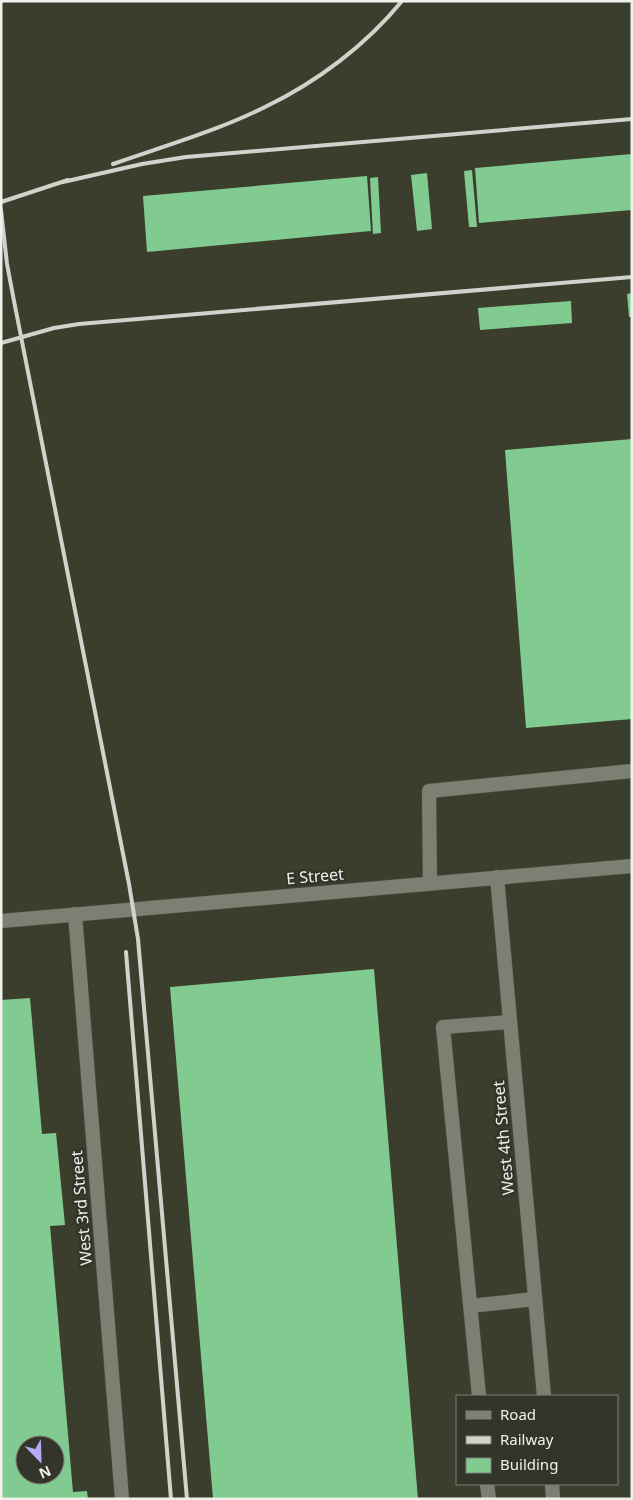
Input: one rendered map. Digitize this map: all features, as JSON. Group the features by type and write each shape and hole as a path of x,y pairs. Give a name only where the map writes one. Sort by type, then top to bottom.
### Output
{"street":[{"path":"430,883 429,791 632,771"},
{"name":"E Street","path":"1,920 632,866"},
{"name":"West 4th Street","path":"497,877 544,1395"},
{"name":"West 3rd Street","path":"75,914 122,1499"},
{"path":"479,1395 443,1027 510,1022"},
{"path":"470,1306 535,1299"},
{"path":"487,1485 489,1499"},
{"path":"552,1485 553,1499"}],"shaded area":[{"path":"1,1 632,1 632,1499 1,1499"}],"building":[{"path":"632,154 632,210 479,223 475,168"},
{"path":"472,170 477,227 469,227 464,171"},
{"path":"427,173 432,229 417,231 411,175"},
{"path":"367,176 371,231 147,252 143,196"},
{"path":"378,177 381,233 373,234 370,178"},
{"path":"632,293 632,317 629,317 627,294"},
{"path":"571,301 572,323 480,330 478,308"},
{"path":"632,439 632,719 526,728 505,450"},
{"path":"374,969 418,1499 213,1499 170,987"},
{"path":"30,998 42,1134 56,1133 65,1225 50,1226 73,1492 87,1491 88,1499 1,1499 1,1000"}],"railway":[{"path":"113,164 228,124 284,97 340,61 373,33 402,1"},
{"path":"63,182 142,164 186,157 632,119"},
{"path":"1,202 68,180"},
{"path":"1,210 7,264 129,884 138,939 187,1499"},
{"path":"1,343 54,328 79,324 632,277"},
{"path":"126,952 171,1499"}]}
